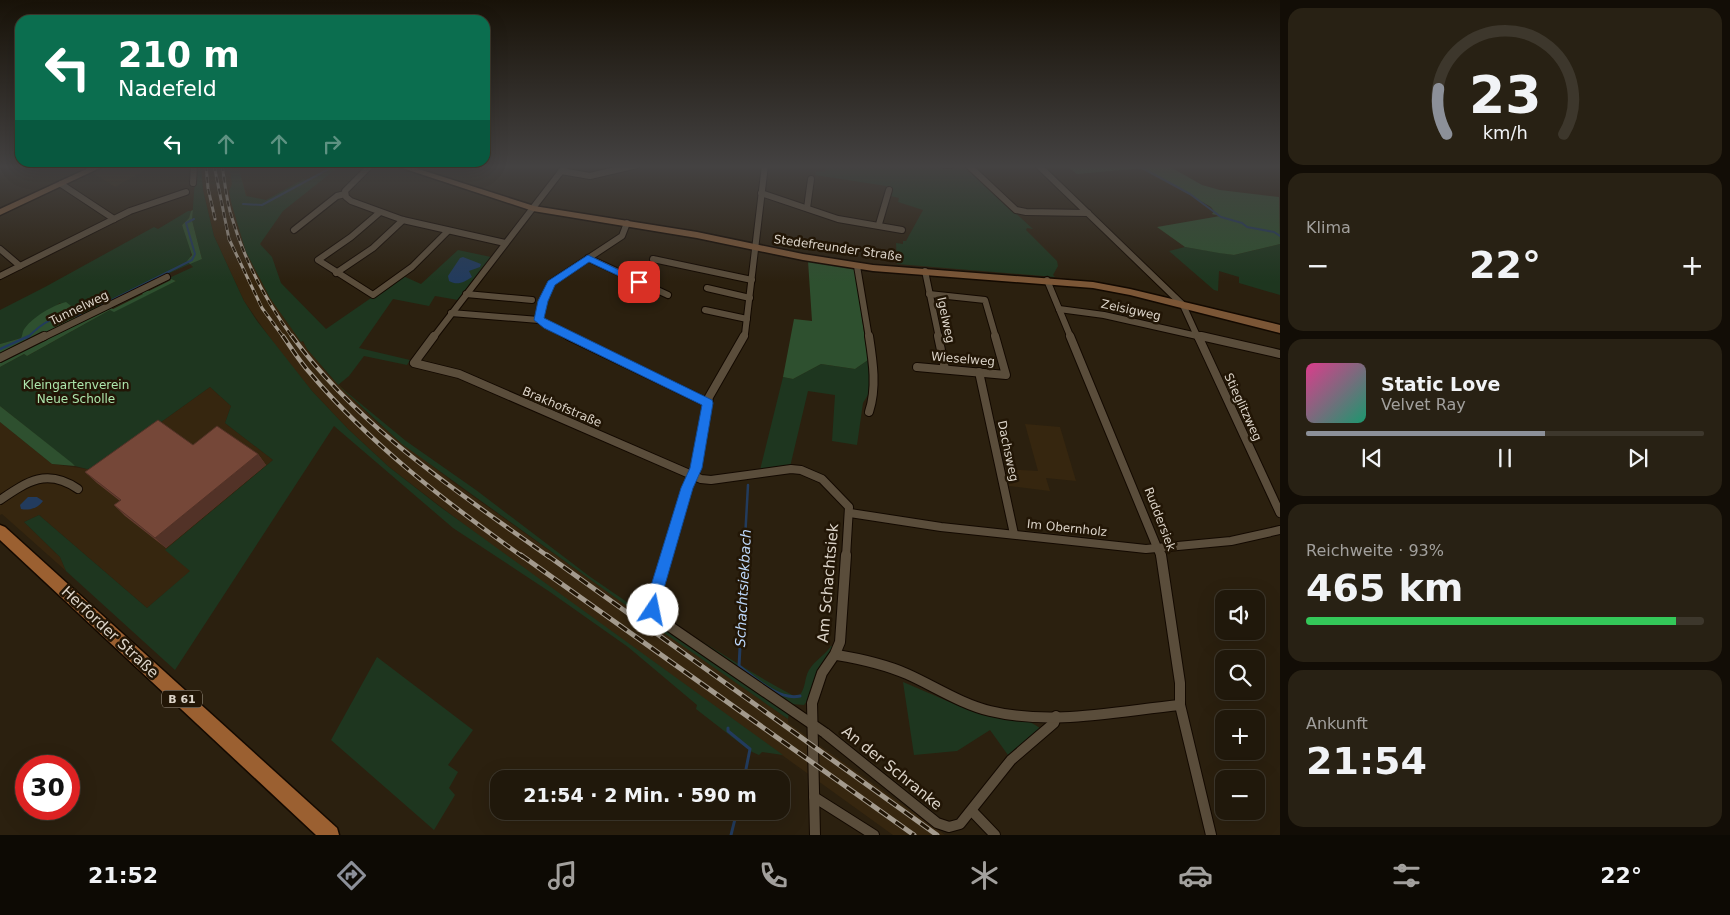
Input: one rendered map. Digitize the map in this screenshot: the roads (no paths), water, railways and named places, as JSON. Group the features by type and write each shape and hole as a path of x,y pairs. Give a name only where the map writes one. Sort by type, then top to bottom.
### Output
{"main road":[{"name":"Herforder Straße","path":"0,530 330,835"}],"street":[{"path":"0,212 18,204"},
{"path":"92,204 114,219"},
{"path":"0,276 130,211 151,204"},
{"path":"294,230 326,204"},
{"path":"358,204 403,220 505,243"},
{"name":"Stedefreunder Straße","path":"520,204 533,208 697,235 857,268 1111,288 1184,308 1280,329"},
{"name":"Brakhofstraße","path":"536,204 414,363 459,374 701,479 712,480 791,469 815,472 850,510"},
{"path":"761,204 750,298 743,338 710,397 696,468 687,488 653,602 656,617 811,724"},
{"path":"795,204 838,218 879,224 902,230"},
{"path":"807,208 808,204"},
{"path":"879,224 885,204"},
{"path":"1008,204 1016,210 1026,212 1088,213"},
{"path":"1079,204 1184,308"},
{"path":"379,213 351,237 319,258 319,262 373,295 412,267 448,231"},
{"path":"336,273 373,248 403,220"},
{"path":"539,320 543,301 551,283 622,236 627,223"},
{"path":"0,249 20,266"},
{"path":"588,258 668,295"},
{"path":"653,259 752,280"},
{"path":"857,268 875,380 874,404 869,412"},
{"name":"Igelweg","path":"925,273 945,369"},
{"name":"Tunnelweg","path":"0,358 167,278"},
{"name":"Ruddersiek","path":"1047,282 1159,549 1180,683 1180,705 1188,728 1211,835"},
{"path":"707,288 750,298"},
{"path":"466,294 532,300"},
{"name":"Wieselweg","path":"917,366 1006,375 985,300 982,298 929,294"},
{"name":"Stieglitzweg","path":"1184,308 1280,513"},
{"name":"Zeisigweg","path":"1059,309 1097,314 1280,354"},
{"path":"705,310 747,319"},
{"path":"451,313 539,320 547,326 708,403"},
{"name":"Dachsweg","path":"979,372 1014,534"},
{"path":"0,500 23,485 46,476 64,479 78,489"},
{"name":"Im Obernholz","path":"850,510 941,527 1146,549 1232,541 1280,530"},
{"name":"Am Schachtsiek","path":"815,835 812,704 817,684 825,668 837,655 840,642 850,510"},
{"path":"837,655 874,662 990,711 1008,714 1056,716 1180,705"},
{"name":"An der Schranke","path":"811,724 937,823 953,828 960,824 972,810 1011,760 1054,723 1056,716"},
{"path":"814,797 874,835"},
{"path":"972,810 995,835"}],"water":[{"path":"463,257 481,264 480,267 469,271 472,277 464,282 455,283 449,281 448,276 460,258"},
{"path":"28,497 37,497 43,501 33,508 21,509 20,505"}],"waterway":[{"path":"243,204 264,204"},
{"path":"1203,204 1221,217 1242,223 1247,227 1274,232 1280,236"},
{"path":"102,305 192,260 195,254 186,223 194,219"},
{"path":"27,338 53,319 84,315"},
{"path":"0,349 29,336"},
{"name":"Schachtsiekbach","path":"744,557 748,485"},
{"name":"Schachtsiekbach","path":"745,555 739,666 776,692 792,697 800,696"},
{"name":"Schachtsiekbach","path":"728,728 728,731 750,749 746,770"},
{"name":"Schachtsiekbach","path":"731,835 735,820"}],"railway":[{"path":"212,204 215,219"},
{"path":"222,204 229,239 262,308 284,338"},
{"path":"228,204 237,234 250,266 265,295 293,338"},
{"path":"283,336 303,364 333,399 384,448 438,494 523,557"},
{"path":"292,336 348,400 411,457 549,557"},
{"path":"521,555 914,835"},
{"path":"547,555 937,835"}],"park label":[{"name":"Kleingartenverein Neue Scholle","path":"76,392"}]}
